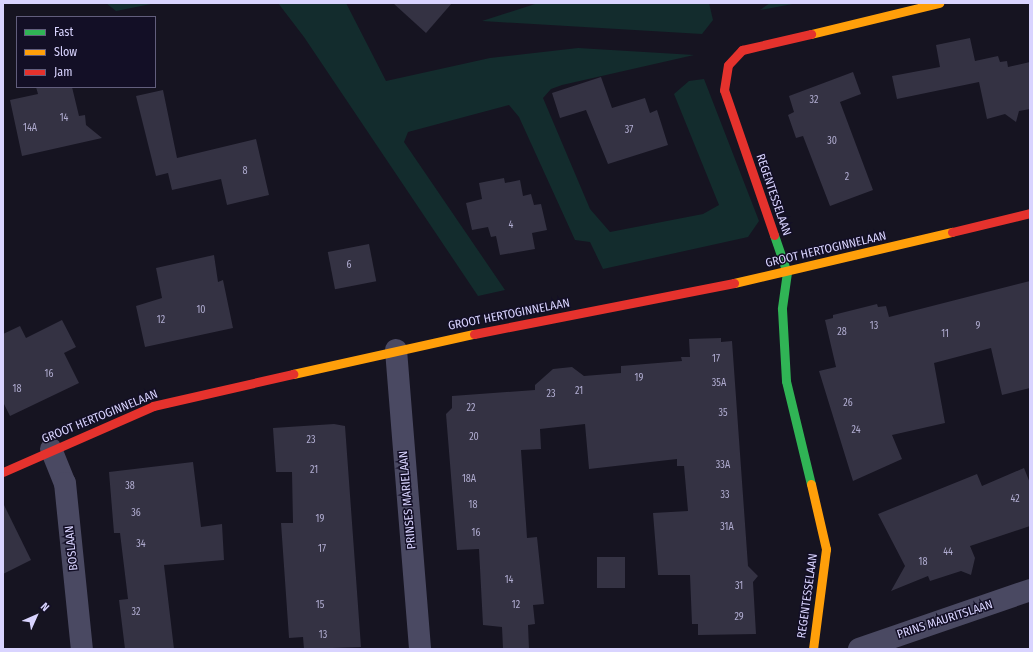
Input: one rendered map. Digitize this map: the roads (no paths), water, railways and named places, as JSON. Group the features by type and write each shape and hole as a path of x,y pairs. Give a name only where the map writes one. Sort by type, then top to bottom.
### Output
{"main road":[{"name":"REGENTESSELAAN","path":"813,649 826,549 786,381 782,309 787,272 724,90 728,65 742,50 939,3"},
{"name":"GROOT HERTOGINNELAAN","path":"3,472 51,449 153,406 396,350 787,272 1030,213"}],"street":[{"name":"PRINSES MARIELAAN","path":"396,350 420,649"},
{"name":"BOSLAAN","path":"51,449 65,483 82,649"},
{"name":"PRINS MAURITSLAAN","path":"859,649 1030,590"}]}
